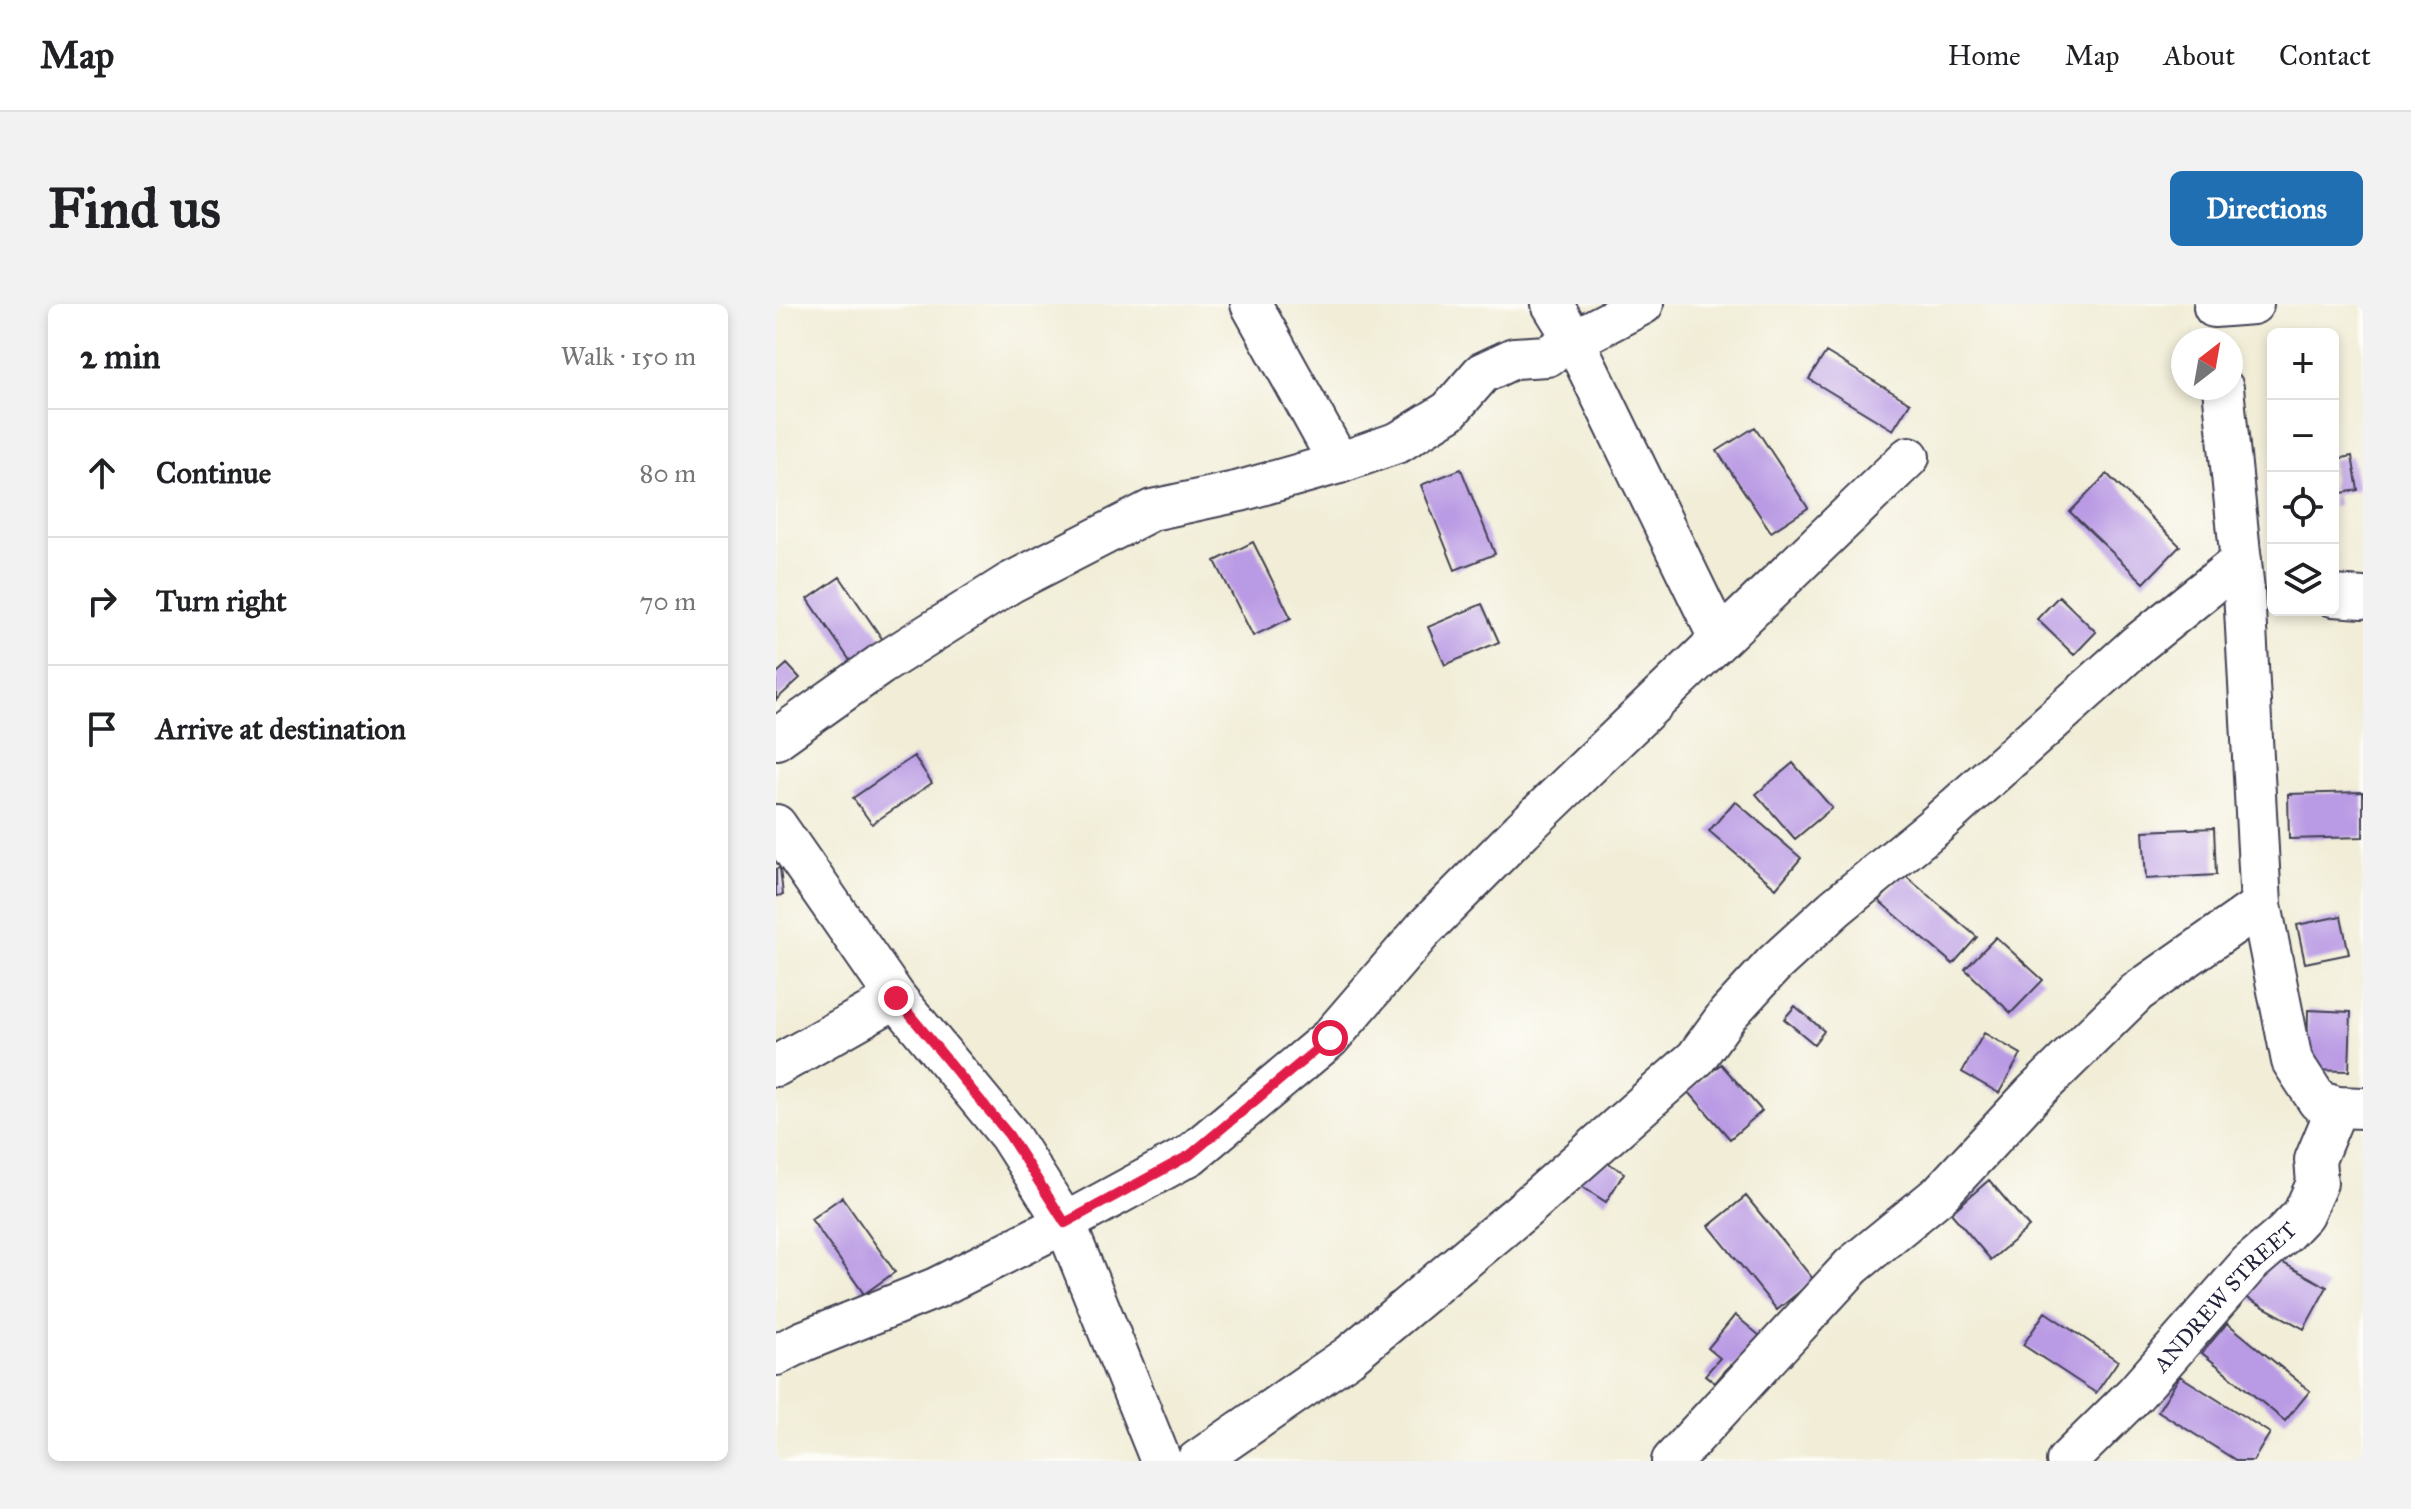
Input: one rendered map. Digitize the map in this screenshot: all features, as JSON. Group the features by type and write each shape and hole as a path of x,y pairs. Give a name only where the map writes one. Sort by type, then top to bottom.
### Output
{"street":[{"path":"1251,304 1339,463"},
{"path":"1552,304 1574,340 1719,638"},
{"path":"776,739 880,665 1010,583 1152,510 1240,491 1399,442 1449,411 1482,373 1514,358 1547,356 1643,304"},
{"path":"2215,317 2253,304"},
{"path":"2225,400 2253,581 2261,905 2292,1061 2318,1101 2350,1108"},
{"path":"776,1355 936,1288 1190,1155 1330,1038 1424,929 1719,638 1909,457"},
{"path":"1197,1461 1349,1356 1525,1209 1696,1058 1728,1014 1774,964 1835,908 1935,826 2138,644 2253,581"},
{"path":"2339,596 2363,598"},
{"path":"776,825 896,998 1009,1135 1065,1223 1161,1461"},
{"path":"1672,1461 1852,1266 1940,1194 2032,1095 2137,992 2261,905"},
{"path":"776,1066 896,998"},
{"name":"ANDREW STREET","path":"2067,1461 2135,1394 2249,1264 2303,1214 2317,1183 2315,1160 2350,1108"}],"building":[{"path":"1826,352 1910,403 1893,430 1809,379"},
{"path":"1755,427 1808,508 1771,532 1717,451"},
{"path":"2352,456 2358,490 2339,493 2339,459"},
{"path":"1461,469 1495,554 1455,570 1421,485"},
{"path":"2107,474 2180,546 2144,583 2070,512"},
{"path":"1253,542 1291,618 1253,636 1215,561"},
{"path":"840,577 885,643 853,665 808,599"},
{"path":"2059,596 2096,632 2074,655 2037,619"},
{"path":"1482,604 1499,642 1445,665 1428,627"},
{"path":"787,664 800,678 776,700 776,674"},
{"path":"914,756 932,783 872,824 853,798"},
{"path":"1793,763 1832,808 1795,839 1756,794"},
{"path":"2363,792 2363,837 2289,839 2288,794"},
{"path":"1735,801 1801,858 1776,888 1709,831"},
{"path":"2214,828 2216,875 2146,879 2143,831"},
{"path":"780,868 783,895 776,896 776,869"},
{"path":"1903,874 1977,937 1953,964 1879,901"},
{"path":"2341,916 2349,954 2305,963 2297,925"},
{"path":"1996,937 2043,980 2011,1013 1965,969"},
{"path":"1795,1006 1824,1031 1814,1044 1784,1019"},
{"path":"2308,1010 2351,1012 2349,1071 2307,1070"},
{"path":"1984,1033 2021,1054 1999,1093 1962,1072"},
{"path":"1721,1064 1762,1111 1730,1139 1688,1091"},
{"path":"1596,1155 1624,1173 1606,1202 1578,1184"},
{"path":"1989,1180 2029,1227 1991,1260 1951,1213"},
{"path":"1746,1196 1814,1280 1777,1310 1709,1226"},
{"path":"842,1197 895,1272 864,1294 811,1219"},
{"path":"2263,1252 2327,1287 2304,1329 2240,1294"},
{"path":"2045,1312 2118,1361 2096,1393 2023,1345"},
{"path":"1735,1315 1760,1336 1733,1368 1730,1365 1715,1383 1705,1375 1720,1358 1708,1348"},
{"path":"2227,1323 2310,1391 2285,1421 2202,1353"},
{"path":"2180,1376 2270,1433 2253,1461 2237,1461 2158,1411"}],"route":[{"path":"896,998 1009,1135 1065,1223 1190,1155 1330,1038"}]}
